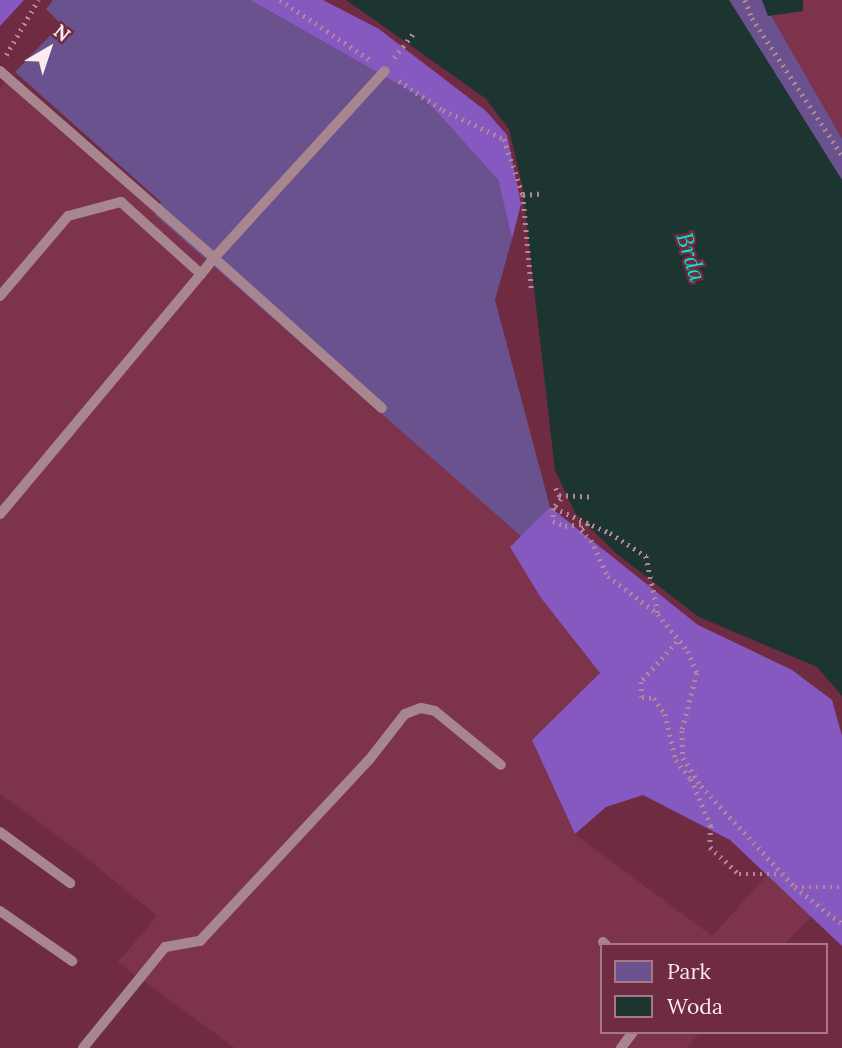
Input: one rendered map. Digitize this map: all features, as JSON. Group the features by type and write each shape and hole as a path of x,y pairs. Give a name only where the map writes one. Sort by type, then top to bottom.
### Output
{"lane":[{"path":"0,71 382,408"},
{"path":"0,514 214,257 385,71"},
{"path":"0,296 68,216 121,202 201,275"},
{"path":"83,1048 165,947 200,941 369,760 405,715 421,708 435,711 500,765"},
{"path":"0,832 71,883"},
{"path":"0,912 72,961"}],"path":[{"path":"0,65 38,0"},
{"path":"280,0 443,110 504,139 523,195 532,293"},
{"path":"745,0 752,18 842,155"},
{"path":"385,71 412,34"},
{"path":"523,195 544,193"},
{"path":"556,488 559,495 553,521 565,526 589,523"},
{"path":"559,495 593,497"},
{"path":"554,508 589,523 646,556 658,614"},
{"path":"589,523 581,530 608,576 658,614 677,642 688,651 696,673 682,732 683,758"},
{"path":"677,642 640,681 642,697 654,698 665,714 676,760 691,779 711,826 710,847 739,874 781,874"},
{"path":"671,739 721,811 781,874 842,924"},
{"path":"795,887 842,887"}],"shaded area":[{"path":"0,0 24,0 0,26"},
{"path":"250,0 323,0 379,29 486,111 507,135 521,204 512,239 498,180 426,100"},
{"path":"804,0 842,0 842,139 768,16 802,11"},
{"path":"7,81 522,537 510,547 541,598 600,673 532,740 575,834 712,936 769,873 812,916 786,943 600,943 600,1034 699,1034 686,1048 235,1048 118,962 157,916 73,847 0,794 0,88"},
{"path":"550,507 698,625 792,670 832,700 842,736 842,946 730,840 643,795 606,807 575,834 532,740 600,673 541,598 510,547"}],"green space":[{"path":"53,0 250,0 426,100 498,180 512,239 495,300 550,507 522,537 155,215 161,202 15,72 61,24 46,9"},
{"path":"729,0 762,0 842,139 842,180"}],"water":[{"name":"Brda","path":"346,0 729,0 842,180 842,696 817,667 699,617 618,555 575,513 555,470 522,185 509,129 485,98"},
{"path":"762,0 803,0 803,11 768,16"}]}
